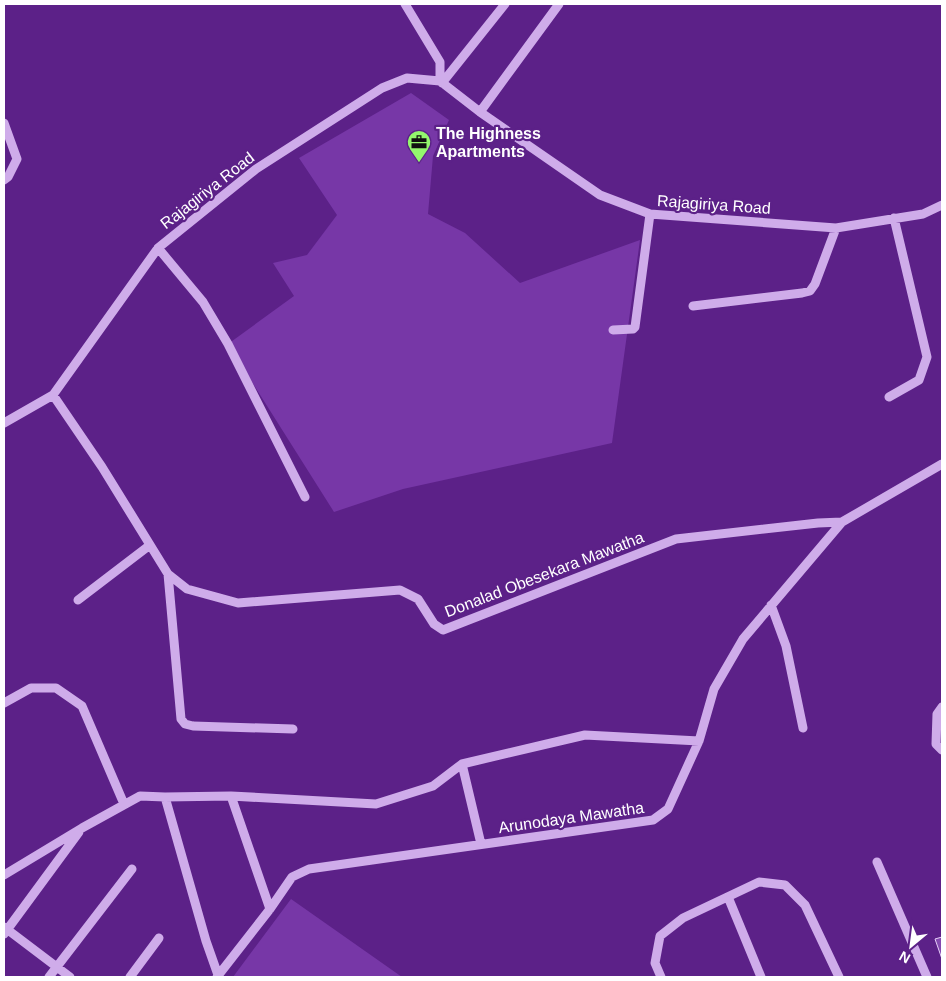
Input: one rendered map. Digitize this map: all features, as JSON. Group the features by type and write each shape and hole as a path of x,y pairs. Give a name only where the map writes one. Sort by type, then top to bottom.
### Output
{"street":[{"path":"405,4 440,62 441,82"},
{"path":"441,82 505,4"},
{"path":"480,112 559,4"},
{"name":"Rajagiriya Road","path":"4,423 53,395 158,248 256,169 382,88 407,78 441,82 480,112 600,195 650,214 836,228 923,214 942,205"},
{"path":"4,123 17,159 8,177 4,180"},
{"path":"613,330 633,329 635,327 650,214"},
{"path":"889,397 920,380 928,357 894,218"},
{"path":"693,306 802,293 810,290 815,284 836,228"},
{"path":"158,248 208,310 228,344 305,497"},
{"name":"Donalad Obesekara Mawatha","path":"53,395 102,467 168,574 187,589 238,603 400,590 418,599 434,624 442,630 676,539 842,522 942,464"},
{"name":"Arunodaya Mawatha","path":"217,976 270,909 292,877 309,869 654,820 668,809 699,741 714,689 742,639 842,522"},
{"path":"78,600 150,545"},
{"path":"168,574 181,719 185,724 193,726 293,729"},
{"path":"771,605 786,646 803,728"},
{"path":"4,703 31,688 56,688 82,706 124,804"},
{"path":"942,707 936,714 936,744 942,750"},
{"path":"4,875 140,796 231,796 376,804 433,786 462,764 585,736 699,741"},
{"path":"462,764 481,844"},
{"path":"231,796 270,909"},
{"path":"165,797 217,976"},
{"path":"70,977 5,930 82,828"},
{"path":"877,862 927,977"},
{"path":"49,977 132,869"},
{"path":"661,977 655,963 660,936 683,918 759,882 785,886 804,905 839,977"},
{"path":"728,897 761,977"},
{"path":"130,977 159,938"}],"shaded area":[{"path":"411,93 449,120 433,156 428,214 465,233 520,283 640,240 612,443 403,489 334,512 228,344 294,296 273,263 307,255 337,215 299,158"},
{"path":"291,899 402,977 233,977"}],"building":[{"path":"942,937 942,959 935,939"}],"place":[{"name":"The Highness Apartments","path":"419,163"}]}
